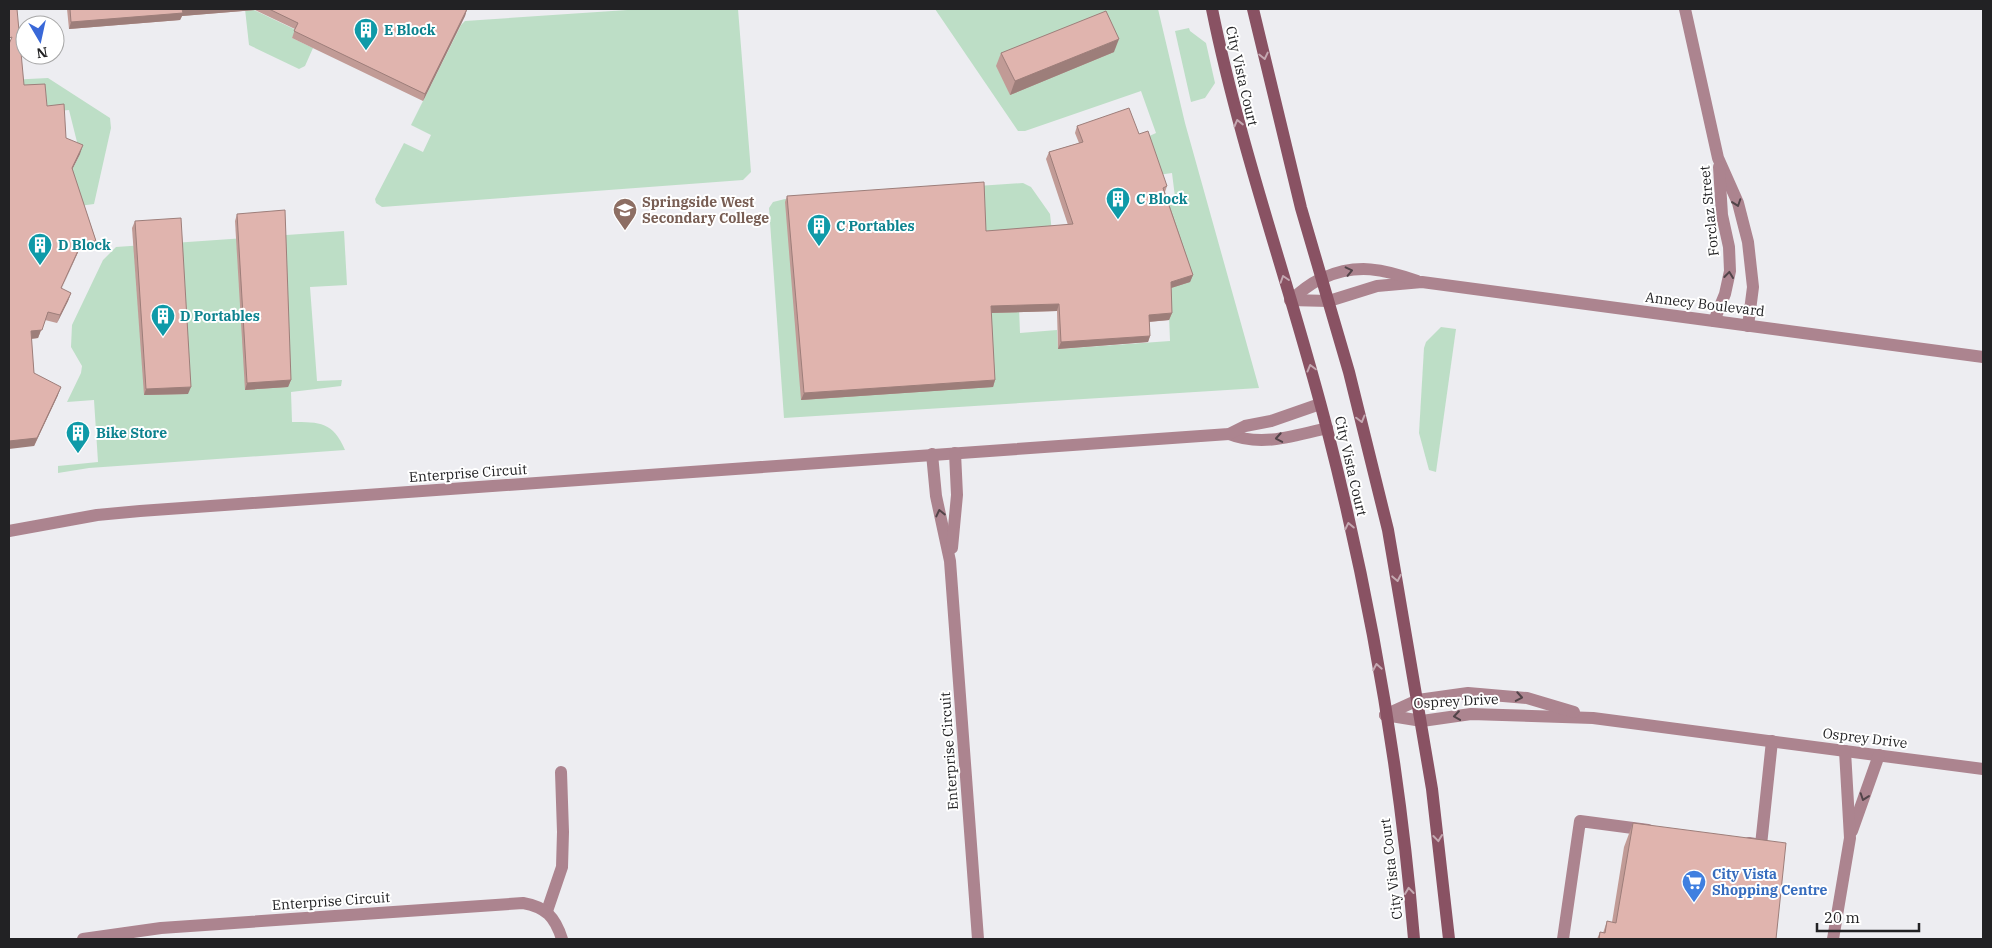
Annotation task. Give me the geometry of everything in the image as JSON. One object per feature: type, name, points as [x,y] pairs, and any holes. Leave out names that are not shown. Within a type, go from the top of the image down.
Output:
[{"type":"street","name":"City Vista Court","points":[[1212,9],[1243,143],[1327,428],[1360,574],[1385,715],[1405,852],[1414,939]]},
{"type":"street","name":"City Vista Court","points":[[1253,9],[1301,208],[1329,301],[1375,472],[1401,601],[1422,721],[1432,789],[1449,939]]},
{"type":"street","name":"Forclaz Street","points":[[1685,9],[1718,157],[1722,215],[1729,247],[1730,270],[1725,294],[1714,321]]},
{"type":"street","name":"Forclaz Street","points":[[1718,157],[1738,203],[1748,242],[1753,287],[1748,326]]},
{"type":"street","name":"Annecy Boulevard","points":[[1290,300],[1322,278],[1355,269],[1386,269],[1422,282],[1983,357]]},
{"type":"street","name":"Annecy Boulevard","points":[[1290,300],[1329,301],[1377,286],[1422,282]]},
{"type":"street","name":"Enterprise Circuit","points":[[9,531],[97,515],[140,511],[1229,434],[1245,426],[1271,421],[1320,404]]},
{"type":"street","name":"Enterprise Circuit","points":[[1229,434],[1246,441],[1276,440],[1327,428]]},
{"type":"street","name":"Enterprise Circuit","points":[[950,561],[957,495],[955,453]]},
{"type":"street","name":"Enterprise Circuit","points":[[932,454],[936,496],[950,561],[978,939]]},
{"type":"street","name":"Osprey Drive","points":[[1385,715],[1418,700],[1468,693],[1526,698],[1593,718]]},
{"type":"street","name":"Osprey Drive","points":[[1385,715],[1422,721],[1471,714],[1593,718],[1983,769]]},
{"type":"street","points":[[1733,841],[1761,845],[1772,741]]},
{"type":"street","points":[[1845,751],[1850,838]]},
{"type":"street","points":[[1833,939],[1850,838],[1879,756]]},
{"type":"street","points":[[561,772],[564,832],[562,867],[547,911],[556,921],[562,939]]},
{"type":"street","points":[[1564,939],[1580,821],[1656,831]]},
{"type":"street","name":"Enterprise Circuit","points":[[83,939],[162,934],[504,903],[523,903],[547,911]]},
{"type":"green space","points":[[245,9],[252,9],[296,30],[292,38],[313,48],[305,66],[299,69],[249,45]]},
{"type":"green space","points":[[642,9],[738,9],[751,172],[743,180],[382,207],[376,203],[375,199],[404,143],[423,152],[431,135],[411,125],[461,25],[465,21]]},
{"type":"green space","points":[[935,9],[1158,9],[1185,123],[1259,388],[784,418],[769,208],[773,202],[785,199],[1023,183],[1031,187],[1050,214],[1052,232],[1019,308],[1020,333],[1057,330],[1058,349],[1170,341],[1168,289],[1190,281],[1164,204],[1176,205],[1172,173],[1158,175],[1145,138],[1156,133],[1141,91],[1025,131],[1018,131]]},
{"type":"green space","points":[[1189,28],[1190,31],[1206,43],[1215,83],[1205,98],[1191,102],[1175,31]]},
{"type":"green space","points":[[48,78],[110,118],[111,128],[94,204],[79,206],[69,176],[80,154],[69,110],[48,112],[45,88],[9,92],[9,80]]},
{"type":"green space","points":[[344,231],[347,285],[310,287],[317,381],[342,380],[341,386],[291,392],[292,422],[318,423],[330,429],[336,434],[345,450],[89,468],[58,473],[58,466],[98,462],[94,400],[67,402],[81,373],[82,366],[71,347],[72,325],[103,260],[116,247]]},
{"type":"green space","points":[[1441,327],[1456,329],[1436,472],[1429,470],[1419,433],[1424,348],[1426,342]]},
{"type":"building","name":"D Block","points":[[9,9],[17,9],[18,15],[15,15],[15,65],[22,65],[24,85],[45,84],[47,106],[64,104],[66,138],[83,145],[72,168],[96,241],[82,242],[61,288],[71,293],[60,315],[48,312],[42,330],[31,331],[34,373],[61,387],[37,438],[9,441],[9,44],[12,37],[9,38]]},
{"type":"building","points":[[70,9],[182,9],[183,13],[71,22]]},
{"type":"building","name":"E Block","points":[[269,9],[467,9],[425,94],[294,31],[298,23]]},
{"type":"building","points":[[1106,11],[1119,39],[1015,81],[1001,53]]},
{"type":"building","points":[[1129,108],[1139,134],[1148,131],[1167,186],[1163,188],[1193,275],[1171,282],[1172,313],[1149,315],[1150,336],[1061,342],[1059,304],[991,306],[995,380],[804,393],[787,196],[984,182],[986,231],[1073,224],[1049,152],[1083,142],[1077,126]]},
{"type":"building","points":[[285,210],[291,380],[247,383],[237,214]]},
{"type":"building","points":[[181,218],[191,387],[146,389],[135,221]]},
{"type":"building","name":"City Vista Shopping Centre","points":[[1633,823],[1786,843],[1776,939],[1599,939],[1600,932],[1605,933],[1607,921],[1616,923]]},
{"type":"place","name":"E Block","points":[[366,51]]},
{"type":"place","name":"C Block","points":[[1118,220]]},
{"type":"place","name":"Springside West Secondary College","points":[[625,231]]},
{"type":"place","name":"C Portables","points":[[819,247]]},
{"type":"place","name":"D Block","points":[[40,266]]},
{"type":"place","name":"D Portables","points":[[163,337]]},
{"type":"place","name":"Bike Store","points":[[78,454]]},
{"type":"place","name":"City Vista Shopping Centre","points":[[1694,903]]}]
